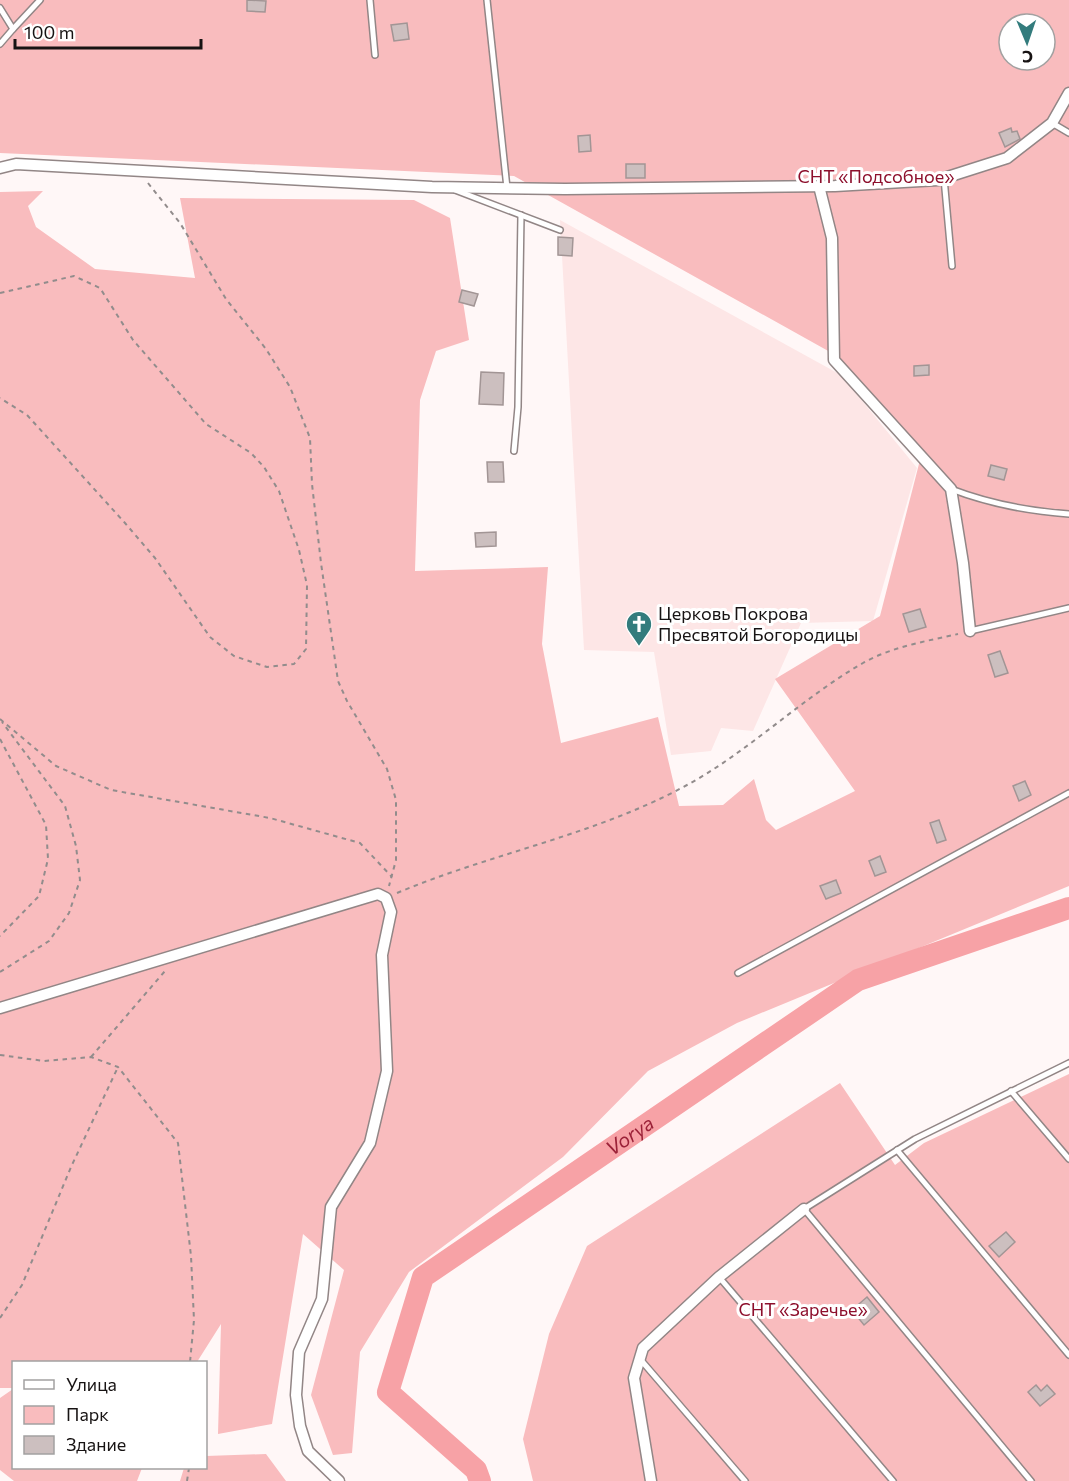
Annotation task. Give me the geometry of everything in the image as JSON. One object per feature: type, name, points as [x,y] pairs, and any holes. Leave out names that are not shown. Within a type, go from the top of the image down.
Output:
[{"type":"street","points":[[0,168],[16,164],[448,187],[507,188],[819,186],[944,178],[1007,158],[1052,123],[1069,93]]},
{"type":"street","points":[[819,186],[832,238],[834,360],[951,489],[970,631]]},
{"type":"street","points":[[0,1008],[335,906],[378,894],[386,898],[391,912],[382,955],[387,1071],[370,1143],[331,1207],[322,1299],[299,1352],[296,1395],[300,1426],[308,1451],[339,1481]]},
{"type":"street","points":[[651,1481],[634,1378],[643,1348],[719,1277],[804,1209]]},
{"type":"lane","points":[[0,44],[40,0]]},
{"type":"lane","points":[[370,0],[375,56]]},
{"type":"lane","points":[[487,0],[507,188]]},
{"type":"lane","points":[[0,8],[13,29]]},
{"type":"lane","points":[[1052,123],[1069,133]]},
{"type":"lane","points":[[944,178],[952,266]]},
{"type":"lane","points":[[448,187],[560,230]]},
{"type":"lane","points":[[514,451],[518,407],[521,215]]},
{"type":"lane","points":[[951,489],[983,501],[1032,511],[1069,514]]},
{"type":"lane","points":[[970,631],[1069,608]]},
{"type":"lane","points":[[738,974],[1069,793]]},
{"type":"lane","points":[[1031,1481],[804,1209],[897,1150],[1069,1063]]},
{"type":"lane","points":[[1011,1091],[1069,1160]]},
{"type":"lane","points":[[897,1150],[1069,1354]]},
{"type":"lane","points":[[719,1277],[893,1481]]},
{"type":"lane","points":[[640,1359],[744,1481]]},
{"type":"path","points":[[136,170],[180,223],[226,299],[266,349],[290,387],[310,438],[312,484],[321,563],[338,681],[347,701],[387,769],[396,800],[396,860],[386,898]]},
{"type":"path","points":[[0,293],[74,276],[100,288],[133,340],[206,423],[251,453],[264,467],[279,490],[299,550],[307,585],[306,650],[294,664],[267,667],[234,656],[210,637],[155,558],[125,523],[27,415],[0,398]]},
{"type":"path","points":[[386,898],[439,875],[596,827],[688,785],[864,662],[914,643],[970,631]]},
{"type":"path","points":[[0,720],[56,766],[111,790],[270,818],[360,843],[392,877]]},
{"type":"path","points":[[0,720],[65,806],[76,846],[80,880],[69,913],[49,941],[0,972]]},
{"type":"path","points":[[0,739],[46,825],[48,859],[39,896],[0,936]]},
{"type":"path","points":[[91,1057],[166,969]]},
{"type":"path","points":[[0,1055],[44,1061],[91,1057],[118,1067],[178,1143],[191,1256],[194,1320],[190,1361]]},
{"type":"path","points":[[0,1317],[22,1285],[71,1167],[118,1067]]},
{"type":"shaded area","points":[[560,220],[841,375],[917,468],[873,621],[801,623],[753,731],[721,728],[711,751],[671,755],[654,652],[584,650]]},
{"type":"green space","name":"СНТ «Подсобное»","points":[[0,0],[1069,0],[1069,886],[737,1023],[648,1071],[563,1157],[409,1272],[360,1352],[352,1453],[333,1455],[311,1395],[344,1270],[303,1234],[272,1424],[218,1434],[221,1324],[198,1361],[12,1361],[12,1388],[0,1388],[0,192],[43,191],[28,206],[36,227],[95,269],[195,278],[180,198],[414,200],[450,218],[469,340],[436,351],[420,400],[415,571],[548,567],[542,644],[561,743],[658,717],[679,806],[723,805],[754,779],[766,820],[776,830],[855,791],[775,679],[880,616],[920,460],[839,357],[514,176],[0,153]]},
{"type":"green space","name":"СНТ «Заречье»","points":[[1069,1074],[1069,1481],[533,1481],[523,1439],[549,1334],[587,1246],[840,1083],[895,1165],[924,1143]]},
{"type":"green space","points":[[12,1390],[12,1469],[142,1469],[137,1481],[14,1481],[0,1470],[0,1398]]},
{"type":"green space","points":[[266,1454],[286,1481],[180,1481],[184,1469],[207,1469],[207,1456]]},
{"type":"building","points":[[247,0],[266,1],[265,12],[247,11]]},
{"type":"building","points":[[407,23],[409,39],[394,41],[391,25]]},
{"type":"building","points":[[1011,128],[1012,132],[1017,131],[1020,139],[1005,147],[999,133]]},
{"type":"building","points":[[590,135],[591,151],[579,152],[578,136]]},
{"type":"building","points":[[626,164],[645,164],[645,178],[626,178]]},
{"type":"building","points":[[558,237],[573,238],[572,256],[558,255]]},
{"type":"building","points":[[462,290],[478,294],[474,306],[459,302]]},
{"type":"building","points":[[929,365],[929,375],[914,376],[914,366]]},
{"type":"building","points":[[481,372],[504,373],[503,405],[479,404]]},
{"type":"building","points":[[487,462],[503,462],[504,482],[488,482]]},
{"type":"building","points":[[991,465],[1007,469],[1004,480],[988,476]]},
{"type":"building","points":[[496,532],[496,546],[476,547],[475,533]]},
{"type":"building","points":[[920,609],[926,627],[909,632],[903,614]]},
{"type":"building","points":[[1000,651],[1008,673],[995,677],[988,655]]},
{"type":"building","points":[[1025,781],[1031,795],[1019,801],[1013,786]]},
{"type":"building","points":[[939,820],[946,840],[937,843],[930,823]]},
{"type":"building","points":[[880,856],[886,872],[875,876],[869,861]]},
{"type":"building","points":[[836,880],[841,893],[826,899],[820,886]]},
{"type":"building","points":[[1006,1232],[1015,1242],[999,1257],[989,1246]]},
{"type":"building","points":[[867,1297],[879,1312],[864,1325],[852,1310]]},
{"type":"building","points":[[1036,1385],[1041,1391],[1047,1385],[1055,1394],[1040,1406],[1028,1392]]},
{"type":"waterway","name":"Vorya","points":[[480,1481],[476,1470],[388,1392],[423,1277],[858,980],[1069,908]]},
{"type":"place","name":"Церковь Покрова Пресвятой Богородицы","points":[[639,647]]}]
